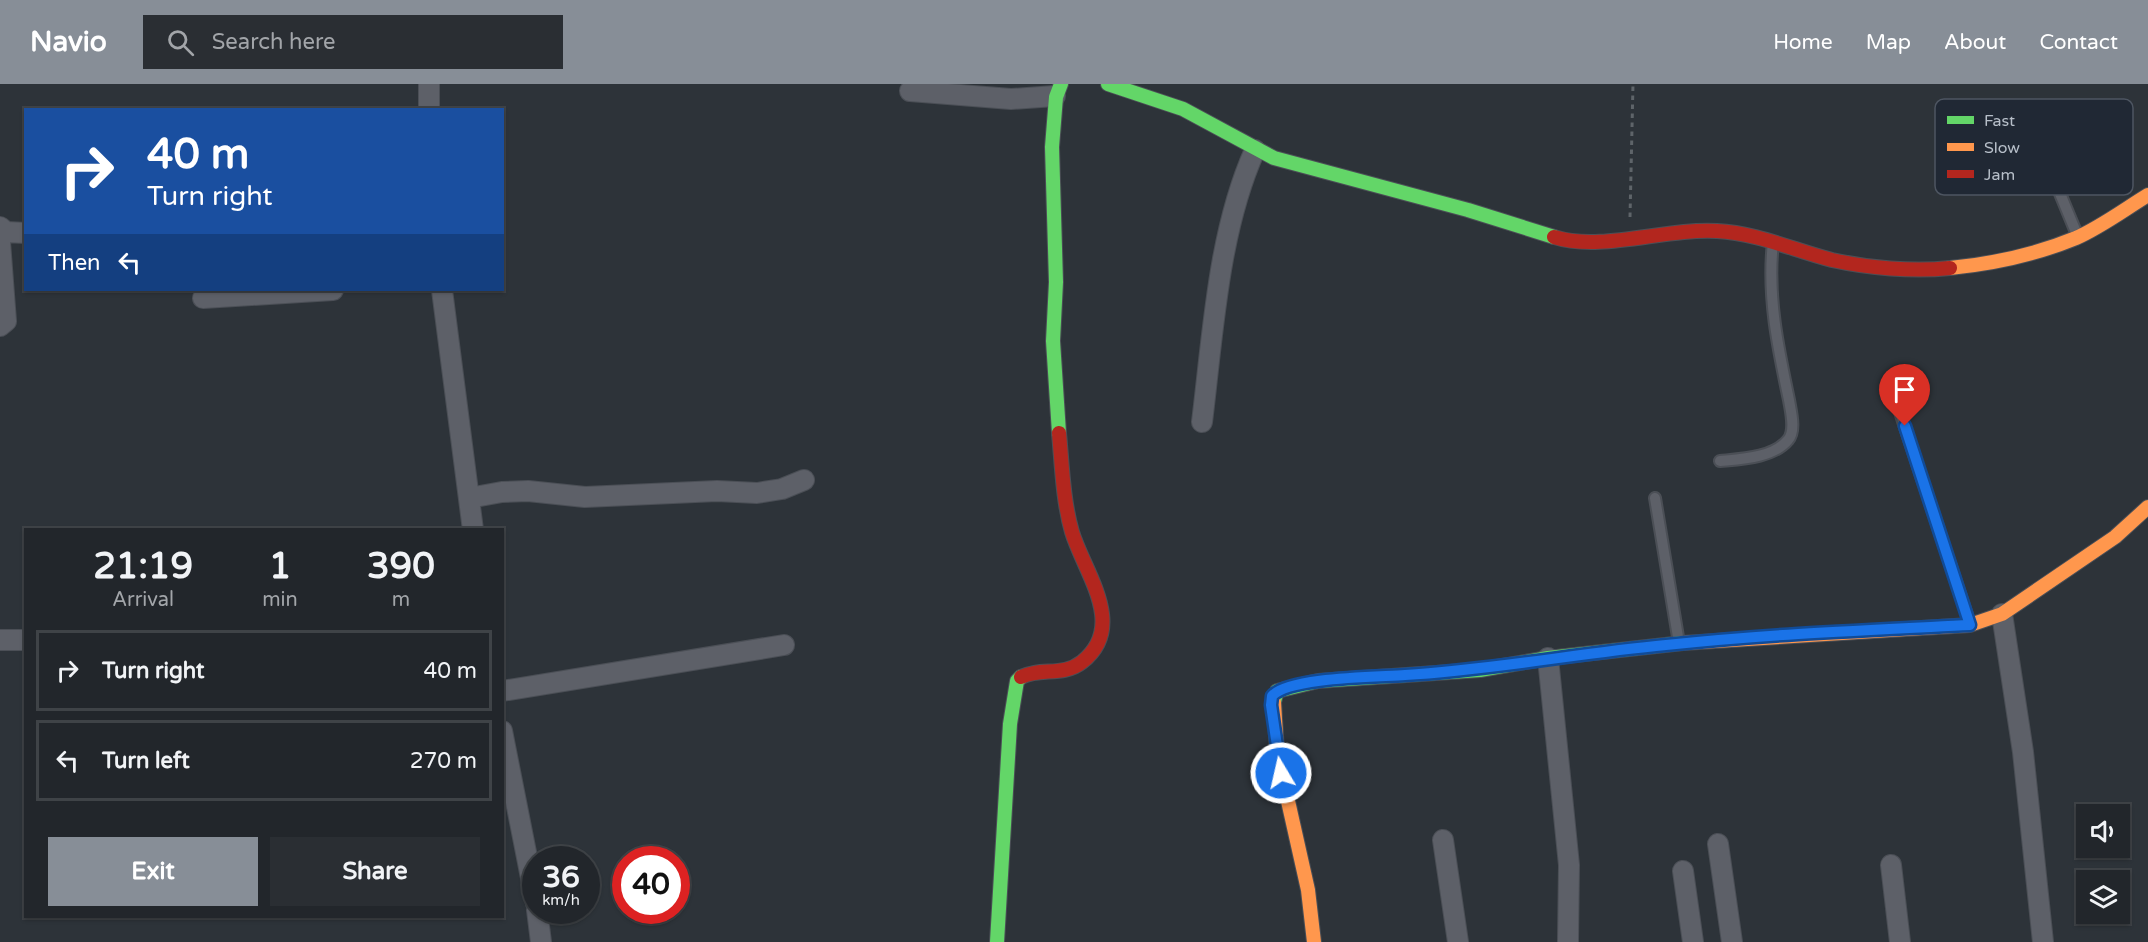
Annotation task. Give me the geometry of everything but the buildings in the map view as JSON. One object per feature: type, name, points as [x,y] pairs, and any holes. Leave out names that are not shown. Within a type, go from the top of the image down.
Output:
[{"type":"street","points":[[429,84],[429,108]]},
{"type":"street","points":[[1108,84],[1183,108],[1256,150],[1291,163],[1468,210],[1563,240],[1587,243],[1683,230],[1707,231],[1746,234],[1854,264],[1940,268],[1978,265],[2018,256],[2078,237],[2148,195]]},
{"type":"street","points":[[910,91],[1011,99],[1058,90],[1056,285],[1053,343],[1060,442],[1072,531],[1076,545],[1096,582],[1102,600],[1104,622],[1100,638],[1092,653],[1080,664],[1064,672],[1025,674],[1017,681],[1010,724],[997,942]]},
{"type":"street","points":[[1202,422],[1231,220],[1245,173],[1256,150]]},
{"type":"street","points":[[0,227],[6,232],[24,233]]},
{"type":"street","points":[[0,242],[6,317],[6,321],[0,326]]},
{"type":"street","points":[[203,297],[314,291]]},
{"type":"street","points":[[442,291],[473,528]]},
{"type":"street","points":[[469,498],[502,492],[528,491],[585,497],[717,491],[757,493],[774,492],[804,480]]},
{"type":"street","points":[[1314,942],[1306,884],[1278,756],[1271,705],[1272,696],[1276,691],[1317,681],[1480,670],[1548,658],[1679,644],[1970,625],[2002,614],[2115,537],[2148,507]]},
{"type":"street","points":[[2002,614],[2023,752],[2043,942]]},
{"type":"street","points":[[0,640],[24,640]]},
{"type":"street","points":[[504,691],[784,645]]},
{"type":"street","points":[[1548,658],[1569,865],[1568,942]]},
{"type":"street","points":[[504,741],[525,846]]},
{"type":"street","points":[[1443,840],[1458,942]]},
{"type":"street","points":[[1718,844],[1732,942]]},
{"type":"street","points":[[1891,865],[1900,942]]},
{"type":"street","points":[[1683,871],[1693,942]]},
{"type":"street","points":[[539,924],[542,942]]},
{"type":"lane","points":[[2061,195],[2078,237]]},
{"type":"lane","points":[[1720,461],[1744,459],[1766,453],[1790,438],[1791,416],[1771,296],[1770,271],[1773,242]]},
{"type":"lane","points":[[1898,406],[1970,625]]},
{"type":"lane","points":[[1655,498],[1679,644]]},
{"type":"path","points":[[1629,238],[1633,84]]},
{"type":"traffic: fast","points":[[1059,433],[1053,341],[1056,282],[1052,147],[1056,97],[1061,84]]},
{"type":"traffic: fast","points":[[1108,84],[1183,109],[1274,158],[1468,210],[1554,237]]},
{"type":"traffic: fast","points":[[1274,702],[1277,691],[1318,681],[1480,670],[1548,658],[1683,643]]},
{"type":"traffic: fast","points":[[997,942],[1010,724],[1017,681],[1021,677]]},
{"type":"traffic: slow","points":[[1950,268],[2014,258],[2061,244],[2095,229],[2148,195]]},
{"type":"traffic: slow","points":[[1683,643],[1970,625],[2002,614],[2115,537],[2148,507]]},
{"type":"traffic: slow","points":[[1274,702],[1277,752],[1308,890],[1314,942]]},
{"type":"traffic: jam","points":[[1554,237],[1592,242],[1697,231],[1732,232],[1775,242],[1832,260],[1860,265],[1906,269],[1950,268]]},
{"type":"traffic: jam","points":[[1021,677],[1075,667],[1095,648],[1102,632],[1099,598],[1069,520],[1059,433]]},
{"type":"route","points":[[1281,773],[1271,705],[1272,696],[1284,687],[1317,681],[1480,670],[1548,658],[1669,644],[1970,625],[1905,426]]}]
